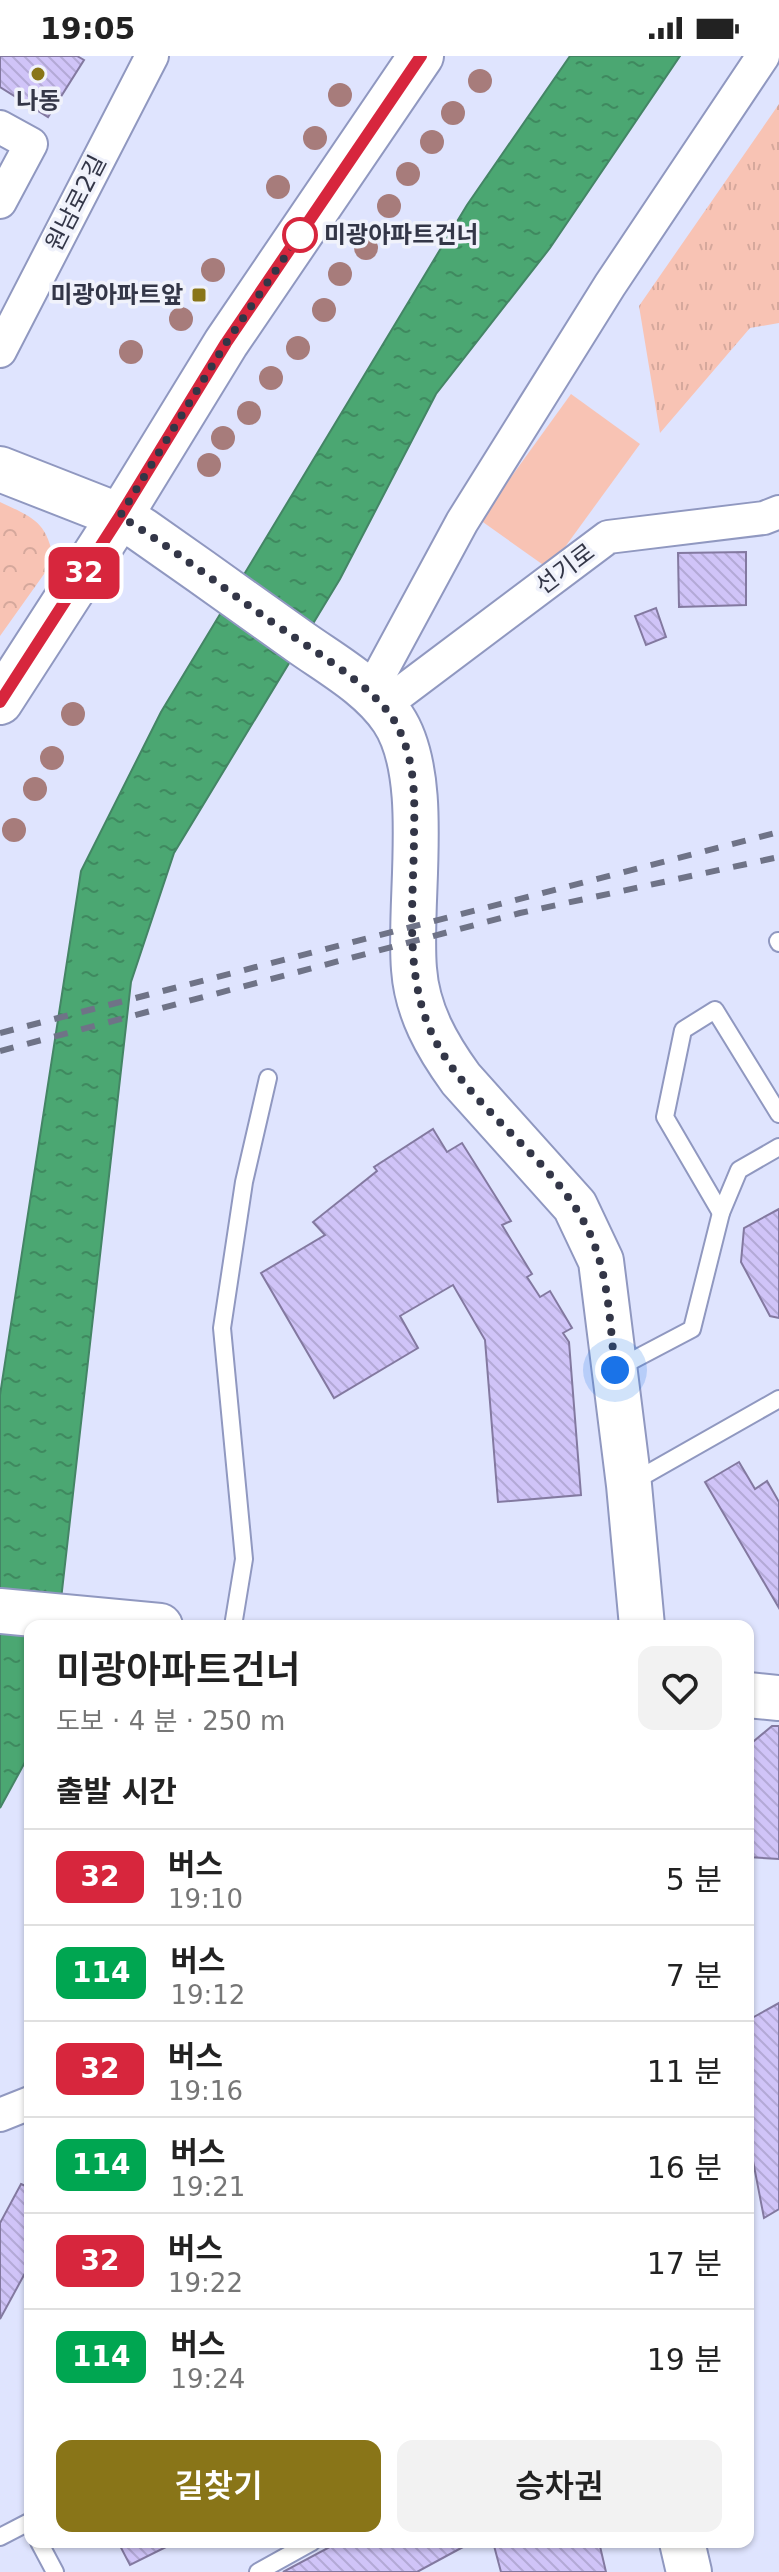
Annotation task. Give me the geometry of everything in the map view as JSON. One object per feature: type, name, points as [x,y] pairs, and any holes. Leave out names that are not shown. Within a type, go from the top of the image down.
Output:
[{"type":"street","name":"원남로2길","points":[[3,336],[152,56]]},
{"type":"street","points":[[0,702],[131,523],[226,343],[421,56]]},
{"type":"street","points":[[376,700],[462,522],[610,285],[763,56]]},
{"type":"street","points":[[0,127],[31,144],[0,202]]},
{"type":"street","points":[[0,469],[131,523],[346,675],[376,700],[394,721],[407,750],[414,787],[414,970],[425,1018],[444,1056],[461,1079],[575,1206],[601,1261],[629,1485],[641,1620]]},
{"type":"street","name":"선기로","points":[[376,700],[608,537],[764,518],[779,512]]},
{"type":"street","points":[[0,1611],[96,1620]]},
{"type":"street","points":[[754,1696],[779,1698]]},
{"type":"street","points":[[0,2115],[24,2105]]},
{"type":"street","points":[[683,2548],[689,2572]]},
{"type":"lane","points":[[721,1213],[665,1117],[683,1030],[715,1010],[779,1114]]},
{"type":"lane","points":[[234,1620],[244,1559],[222,1328],[244,1182],[268,1078]]},
{"type":"lane","points":[[615,1370],[692,1329],[721,1213],[739,1170],[779,1147]]},
{"type":"lane","points":[[629,1485],[779,1399]]},
{"type":"lane","points":[[0,2537],[24,2525]]},
{"type":"lane","points":[[42,2548],[55,2572]]},
{"type":"lane","points":[[258,2572],[301,2548]]},
{"type":"green space","points":[[779,104],[779,323],[750,328],[660,433],[639,306]]},
{"type":"green space","points":[[571,394],[640,444],[549,569],[480,520]]},
{"type":"green space","points":[[0,502],[37,522],[47,537],[54,560],[0,636]]},
{"type":"water","points":[[570,56],[680,56],[550,248],[436,394],[340,579],[174,853],[131,982],[59,1620],[24,1620],[24,1764],[0,1808],[0,1395],[81,871],[161,712],[467,205]]},
{"type":"building","name":"나동","points":[[0,56],[77,56],[84,60],[48,117],[0,87]]},
{"type":"building","points":[[746,552],[746,605],[679,607],[678,553]]},
{"type":"building","points":[[656,608],[666,637],[646,645],[635,616]]},
{"type":"building","points":[[433,1129],[447,1152],[462,1143],[511,1221],[502,1225],[532,1274],[527,1277],[540,1297],[550,1291],[572,1328],[563,1333],[569,1342],[581,1495],[498,1502],[485,1340],[453,1285],[400,1316],[418,1348],[334,1398],[261,1273],[325,1235],[313,1222],[377,1171],[374,1167]]},
{"type":"building","points":[[779,1209],[779,1318],[770,1316],[741,1262],[744,1228]]},
{"type":"building","points":[[739,1462],[755,1489],[767,1481],[779,1502],[779,1608],[705,1482]]},
{"type":"building","points":[[772,1726],[779,1726],[779,1859],[754,1857],[754,1741]]},
{"type":"building","points":[[779,2003],[779,2209],[764,2218],[754,2166],[754,2017]]},
{"type":"building","points":[[21,2184],[24,2185],[24,2275],[0,2319],[0,2223]]},
{"type":"building","points":[[121,2548],[164,2548],[130,2565]]},
{"type":"building","points":[[328,2548],[461,2548],[417,2572],[283,2572]]},
{"type":"building","points":[[495,2548],[600,2548],[606,2572],[501,2572]]},
{"type":"railway","points":[[0,1033],[779,832]]},
{"type":"railway","points":[[0,1051],[520,913],[779,857]]},
{"type":"bus line","name":"32","points":[[0,702],[120,516],[226,343],[421,56]]},
{"type":"place","name":"나동","points":[[38,74]]},
{"type":"place","name":"미광아파트건너","points":[[300,235]]},
{"type":"place","name":"미광아파트앞","points":[[199,295]]},
{"type":"route","points":[[300,235],[226,343],[120,516],[346,675],[383,706],[394,721],[407,750],[414,787],[414,970],[425,1018],[444,1056],[461,1079],[575,1206],[590,1233],[601,1261],[615,1370]]}]
